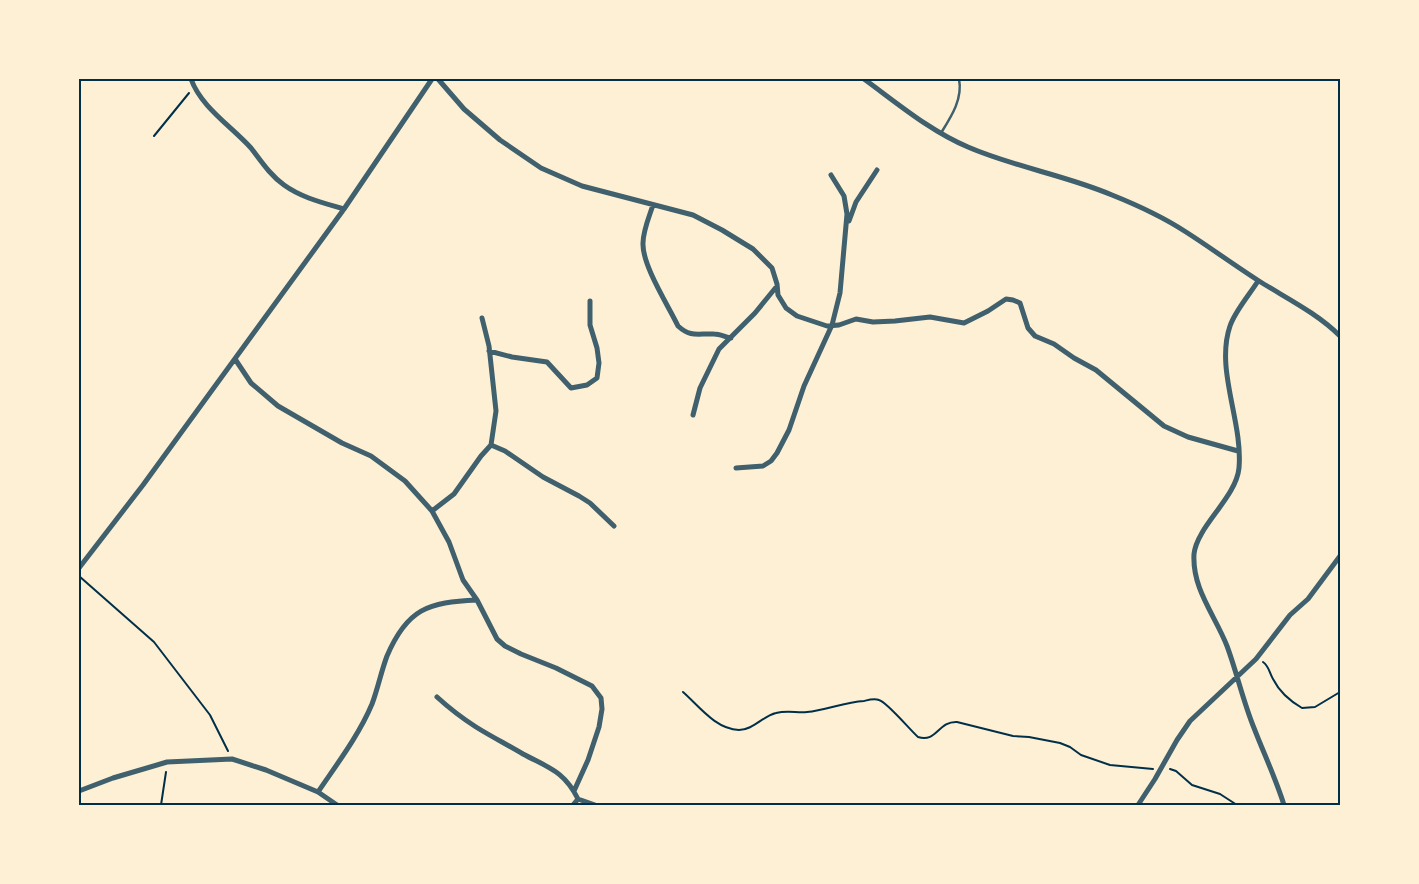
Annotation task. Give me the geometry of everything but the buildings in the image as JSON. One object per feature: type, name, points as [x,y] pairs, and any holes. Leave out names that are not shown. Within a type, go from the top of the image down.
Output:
[{"type":"street","points":[[191,79],[194,87],[211,109],[284,185],[304,196],[344,209]]},
{"type":"street","points":[[79,568],[144,485],[344,209],[432,79]]},
{"type":"street","points":[[438,79],[464,109],[500,140],[541,168],[582,186],[693,215],[752,249],[772,268],[778,295],[786,308],[804,318],[819,324],[832,325],[856,319],[873,322],[930,317],[964,322],[988,312],[1006,299],[1013,300],[1020,303],[1028,328],[1036,336],[1054,344],[1096,370],[1164,426],[1188,437],[1238,450]]},
{"type":"street","points":[[864,79],[941,133],[968,147],[1044,173],[1081,183],[1112,195],[1185,231],[1258,281],[1329,324],[1340,336]]},
{"type":"street","points":[[846,226],[856,202],[877,170]]},
{"type":"street","points":[[736,468],[763,466],[771,461],[777,453],[789,430],[804,386],[832,325],[840,292],[846,226],[846,203],[832,175]]},
{"type":"street","points":[[653,205],[642,242],[643,253],[678,326],[684,332],[692,334],[715,334],[731,338]]},
{"type":"street","points":[[1258,281],[1231,323],[1226,346],[1228,381],[1237,429],[1238,468],[1234,484],[1199,540],[1194,553],[1195,570],[1201,596],[1226,644],[1254,728],[1278,783],[1284,805]]},
{"type":"street","points":[[693,415],[700,388],[719,349],[756,313],[777,285]]},
{"type":"street","points":[[489,351],[512,357],[547,362],[571,388],[588,385],[597,378],[599,363],[597,348],[590,325],[590,301]]},
{"type":"street","points":[[432,511],[454,494],[491,445],[496,411],[489,351],[482,318]]},
{"type":"street","points":[[235,359],[251,384],[278,406],[335,439],[371,456],[405,481],[432,511],[449,542],[464,580],[477,600],[497,639],[505,646],[577,677],[592,686],[601,698],[602,709],[599,727],[588,760],[574,791]]},
{"type":"street","points":[[491,445],[505,451],[542,477],[590,503],[614,526]]},
{"type":"street","points":[[1138,805],[1176,740],[1190,721],[1256,659],[1290,615],[1308,599],[1340,556]]},
{"type":"street","points":[[318,792],[341,758],[372,704],[388,656],[404,625],[430,606],[448,602],[477,600]]},
{"type":"street","points":[[436,697],[477,727],[526,755],[546,764],[562,776],[578,799]]},
{"type":"street","points":[[79,791],[113,778],[167,762],[232,759],[266,770],[318,792],[337,805]]},
{"type":"street","points":[[573,805],[578,799]]},
{"type":"street","points":[[578,799],[595,805]]},
{"type":"lane","points":[[941,133],[952,115],[958,98],[960,79]]},
{"type":"path","points":[[154,136],[194,87]]},
{"type":"path","points":[[79,576],[159,649],[210,715],[232,759]]},
{"type":"path","points":[[1256,659],[1267,664],[1278,687],[1288,699],[1302,708],[1315,707],[1340,692]]},
{"type":"path","points":[[683,692],[711,718],[727,727],[738,730],[746,729],[766,716],[777,712],[806,712],[877,699],[886,704],[918,737],[924,739],[934,735],[944,725],[950,722],[957,722],[1013,736],[1060,743],[1081,755],[1110,765],[1176,771],[1192,785],[1220,794],[1237,805]]},
{"type":"path","points":[[162,805],[167,762]]}]
